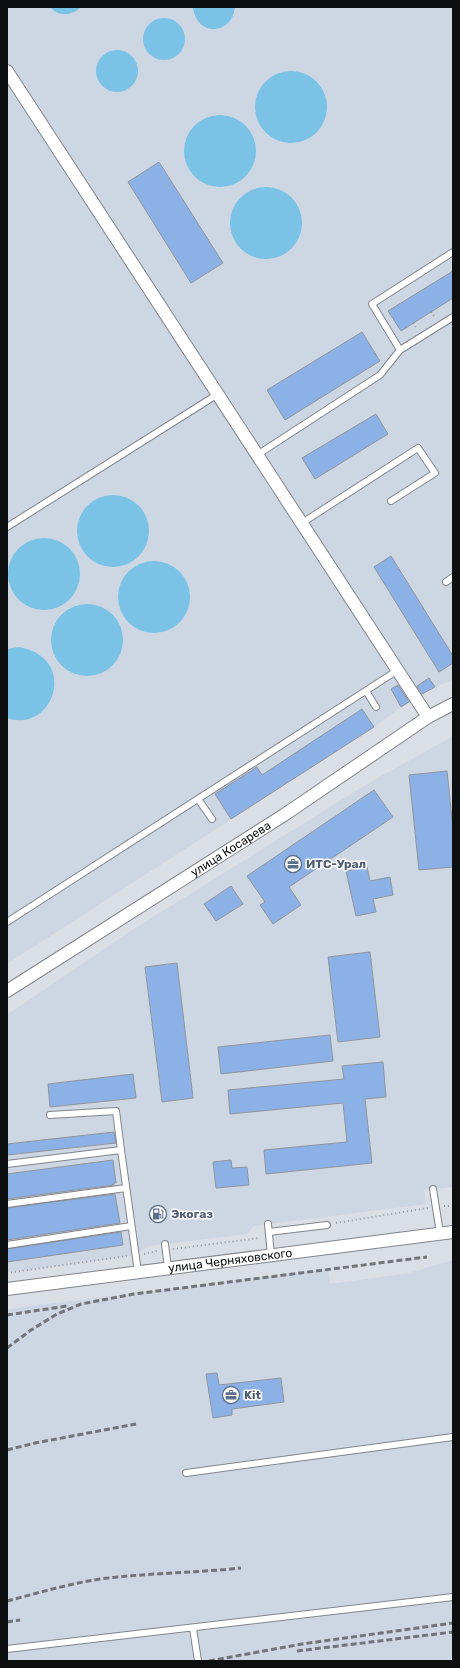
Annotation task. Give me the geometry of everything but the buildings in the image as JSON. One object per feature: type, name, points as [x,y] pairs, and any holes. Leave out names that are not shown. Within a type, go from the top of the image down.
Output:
[{"type":"street","points":[[7,71],[428,717]]},
{"type":"street","name":"улица Косарева","points":[[7,991],[284,815],[428,717],[453,704]]},
{"type":"street","name":"улица Черняховского","points":[[7,1289],[453,1232]]},
{"type":"lane","points":[[400,350],[372,304],[453,252]]},
{"type":"lane","points":[[257,455],[380,375],[400,350],[453,318]]},
{"type":"lane","points":[[7,527],[218,394]]},
{"type":"lane","points":[[302,523],[418,448],[435,473],[391,501]]},
{"type":"lane","points":[[446,582],[453,577]]},
{"type":"lane","points":[[7,922],[398,670]]},
{"type":"lane","points":[[366,691],[376,707]]},
{"type":"lane","points":[[198,799],[212,819]]},
{"type":"lane","points":[[50,1115],[116,1111],[138,1272]]},
{"type":"lane","points":[[7,1164],[121,1150]]},
{"type":"lane","points":[[7,1204],[126,1188]]},
{"type":"lane","points":[[433,1189],[440,1234]]},
{"type":"lane","points":[[268,1224],[271,1255]]},
{"type":"lane","points":[[269,1234],[326,1225]]},
{"type":"lane","points":[[7,1245],[131,1226]]},
{"type":"lane","points":[[165,1247],[168,1268]]},
{"type":"lane","points":[[186,1473],[453,1437]]},
{"type":"lane","points":[[7,1649],[453,1598]]},
{"type":"lane","points":[[193,1628],[198,1661]]},
{"type":"path","points":[[326,1225],[436,1207],[453,1206]]},
{"type":"path","points":[[7,1273],[135,1255],[165,1247],[269,1234]]},
{"type":"shaded area","points":[[7,7],[453,7],[453,680],[435,687],[401,707],[374,727],[7,964]]},
{"type":"shaded area","points":[[453,736],[453,1187],[424,1190],[426,1204],[254,1226],[247,1234],[149,1246],[135,1255],[7,1273],[7,1015],[132,930],[367,784]]},
{"type":"shaded area","points":[[453,1260],[453,1661],[7,1661],[7,1309],[328,1269],[330,1284],[409,1273]]},
{"type":"water","points":[[50,7],[81,7],[70,14],[61,14]]},
{"type":"water","points":[[193,7],[235,7],[232,17],[228,23],[221,28],[214,29],[207,28],[200,24]]},
{"type":"water","points":[[164,18],[179,24],[185,39],[179,54],[164,60],[149,54],[143,39],[149,24]]},
{"type":"water","points":[[117,50],[132,56],[138,71],[132,86],[117,92],[102,86],[96,71],[102,56]]},
{"type":"water","points":[[291,71],[305,74],[317,81],[324,93],[327,107],[324,121],[317,133],[305,140],[291,143],[277,140],[265,133],[258,121],[255,107],[258,93],[265,81],[277,74]]},
{"type":"water","points":[[220,115],[234,118],[246,125],[253,137],[256,151],[253,165],[246,177],[234,184],[220,187],[206,184],[194,177],[187,165],[184,151],[187,137],[194,125],[206,118]]},
{"type":"water","points":[[266,187],[280,190],[292,197],[299,209],[302,223],[299,237],[292,249],[280,256],[266,259],[252,256],[240,249],[233,237],[230,223],[233,209],[240,197],[252,190]]},
{"type":"water","points":[[113,495],[127,498],[139,505],[146,517],[149,531],[146,545],[139,557],[127,564],[113,567],[99,564],[87,557],[80,545],[77,531],[80,517],[87,505],[99,498]]},
{"type":"water","points":[[44,538],[58,541],[70,548],[77,560],[80,574],[77,588],[70,600],[58,607],[44,610],[30,607],[18,600],[11,588],[8,574],[11,560],[18,548],[30,541]]},
{"type":"water","points":[[154,561],[168,564],[180,571],[187,583],[190,597],[187,611],[180,623],[168,630],[154,633],[140,630],[128,623],[121,611],[118,597],[121,583],[128,571],[140,564]]},
{"type":"water","points":[[87,604],[101,607],[113,614],[120,626],[123,640],[120,654],[113,666],[101,673],[87,676],[73,673],[61,666],[54,654],[51,640],[54,626],[61,614],[73,607]]},
{"type":"water","points":[[19,647],[38,654],[49,665],[54,679],[53,693],[47,705],[37,715],[23,720],[7,718],[7,649]]},
{"type":"railway","points":[[7,1348],[31,1330],[57,1314],[81,1304],[134,1294],[427,1257]]},
{"type":"railway","points":[[7,1315],[67,1306]]},
{"type":"railway","points":[[7,1450],[35,1443],[136,1424]]},
{"type":"railway","points":[[7,1601],[65,1586],[100,1579],[135,1575],[241,1568]]},
{"type":"railway","points":[[7,1622],[20,1620]]},
{"type":"railway","points":[[209,1661],[302,1644],[453,1623]]},
{"type":"railway","points":[[297,1651],[453,1632]]},
{"type":"place","name":"ИТС-Урал","points":[[293,864]]},
{"type":"place","name":"Экогаз","points":[[158,1214]]},
{"type":"place","name":"Kit","points":[[231,1395]]}]
